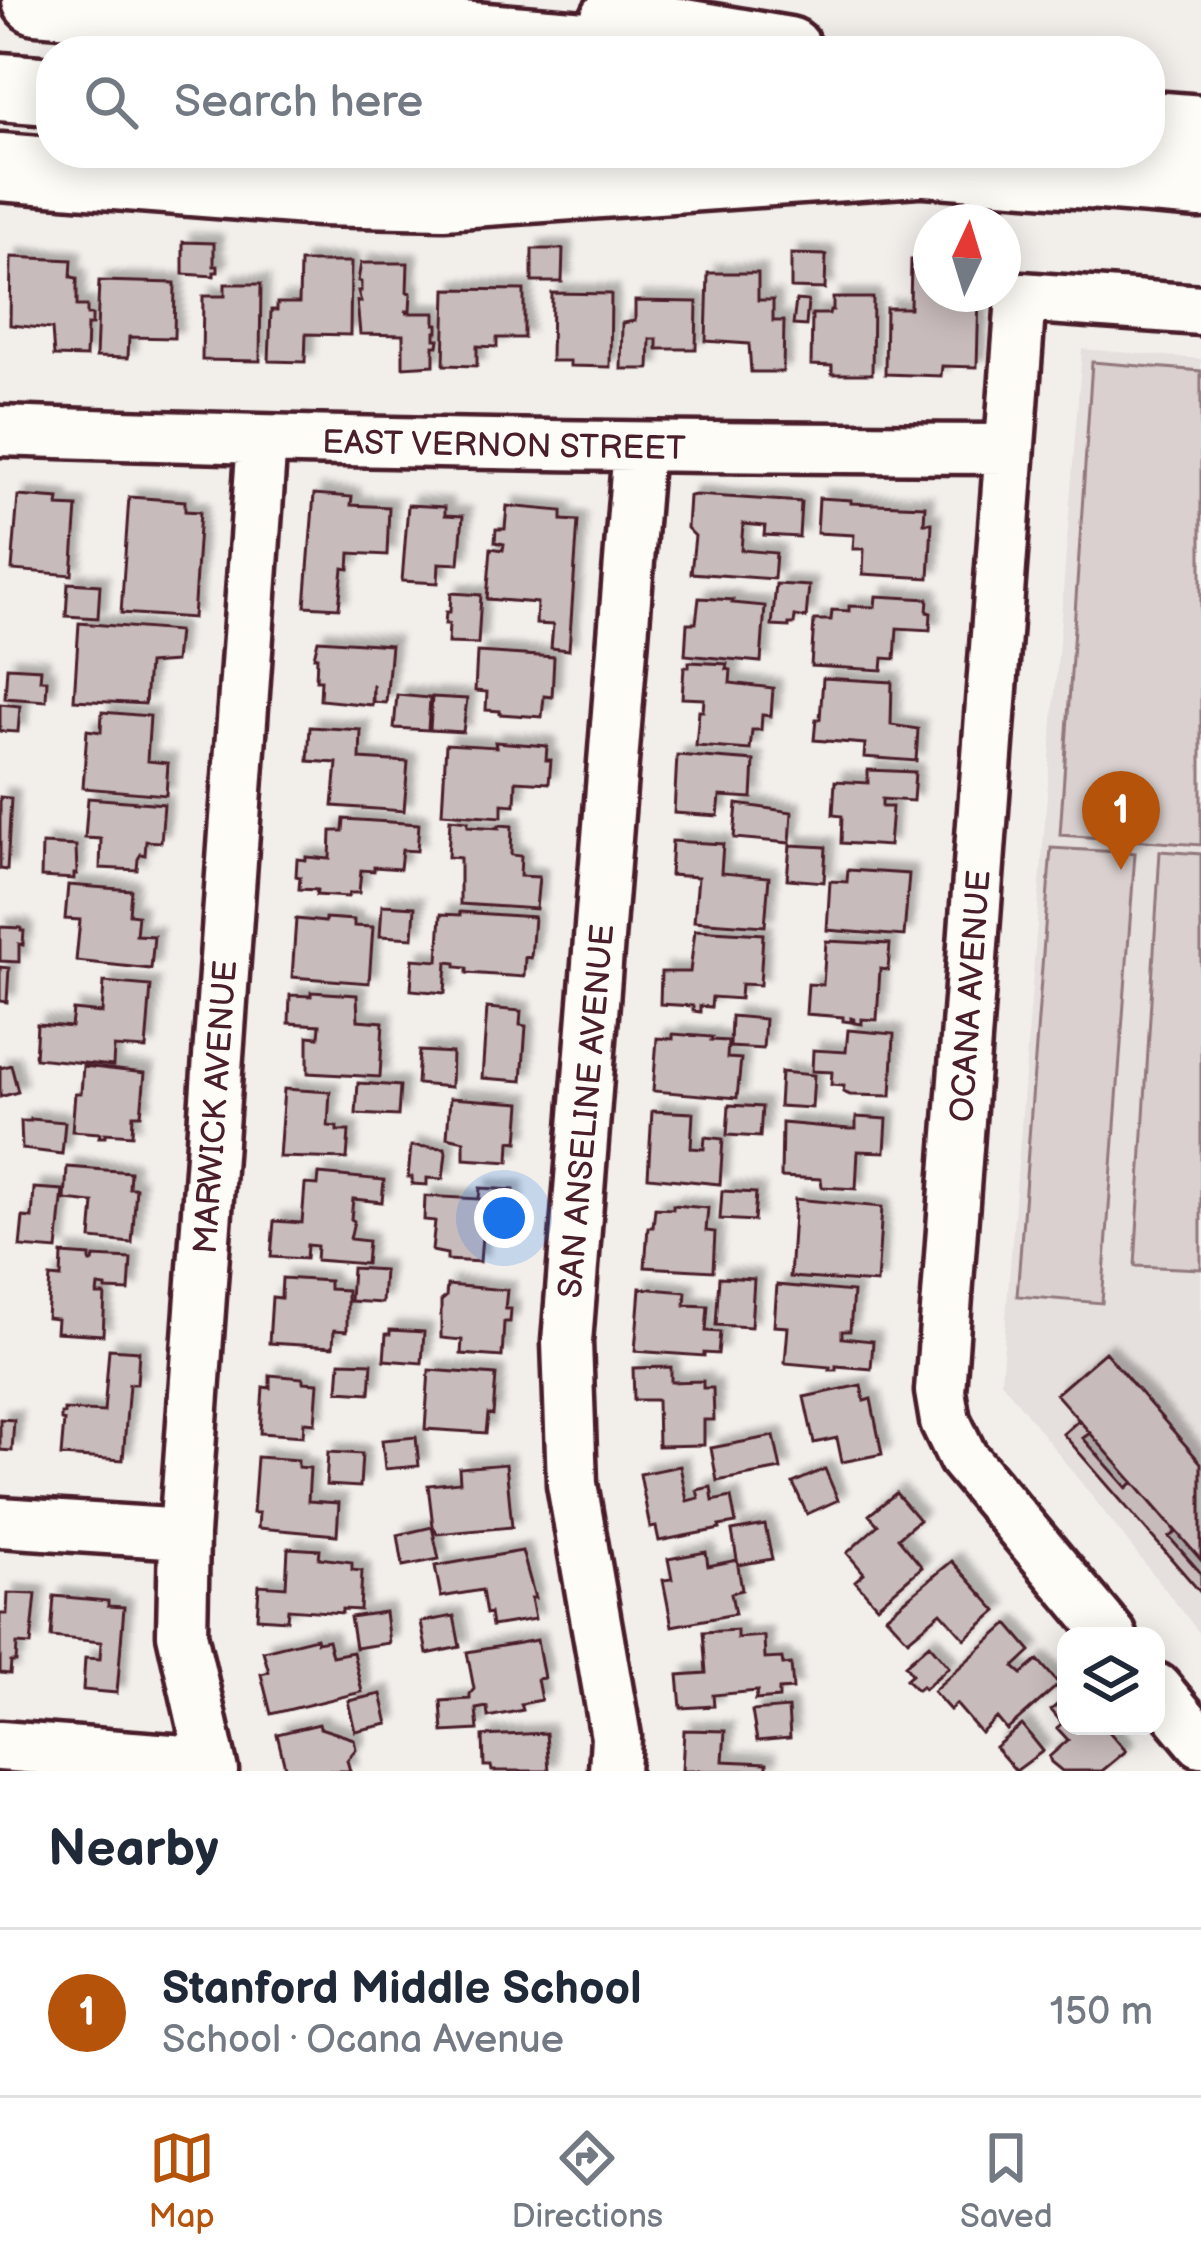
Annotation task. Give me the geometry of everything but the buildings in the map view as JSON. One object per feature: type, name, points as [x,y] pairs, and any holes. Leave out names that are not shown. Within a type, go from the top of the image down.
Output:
[{"type":"highway","points":[[36,0],[474,36]]},
{"type":"highway","points":[[497,0],[702,36]]},
{"type":"highway","points":[[0,30],[71,36]]},
{"type":"highway","points":[[0,53],[36,56]]},
{"type":"highway","points":[[0,86],[36,90]]},
{"type":"highway","points":[[1165,92],[1201,95]]},
{"type":"highway","points":[[1165,125],[1201,129]]},
{"type":"highway","points":[[1165,147],[1201,150]]},
{"type":"highway","points":[[0,167],[319,192],[442,195],[831,168]]},
{"type":"highway","points":[[994,168],[1201,184]]},
{"type":"highway","points":[[0,210],[173,215],[319,192]]},
{"type":"street","name":"OCANA AVENUE","points":[[1104,1627],[963,1458],[945,1421],[940,1391],[1008,448],[1021,297],[1201,310]]},
{"type":"street","name":"EAST VERNON STREET","points":[[0,431],[638,448],[1008,448]]},
{"type":"street","name":"MARWICK AVENUE","points":[[212,1767],[182,1634],[184,1534],[262,440]]},
{"type":"street","name":"SAN ANSELINE AVENUE","points":[[614,1771],[616,1737],[572,1484],[567,1342],[638,448]]},
{"type":"street","points":[[0,1522],[184,1534]]},
{"type":"street","points":[[1165,1699],[1201,1742]]},
{"type":"street","points":[[0,1746],[212,1767]]},
{"type":"street","points":[[1194,1771],[1201,1764]]},
{"type":"shaded area","points":[[1082,349],[1201,359],[1201,1635],[1001,1381]]},
{"type":"shaded area","points":[[1092,362],[1201,371],[1201,845],[1060,835]]},
{"type":"shaded area","points":[[1051,848],[1135,853],[1102,1303],[1017,1296]]},
{"type":"shaded area","points":[[1160,851],[1201,854],[1201,1269],[1135,1266]]},
{"type":"place","name":"Stanford Middle School","points":[[1121,870]]}]
